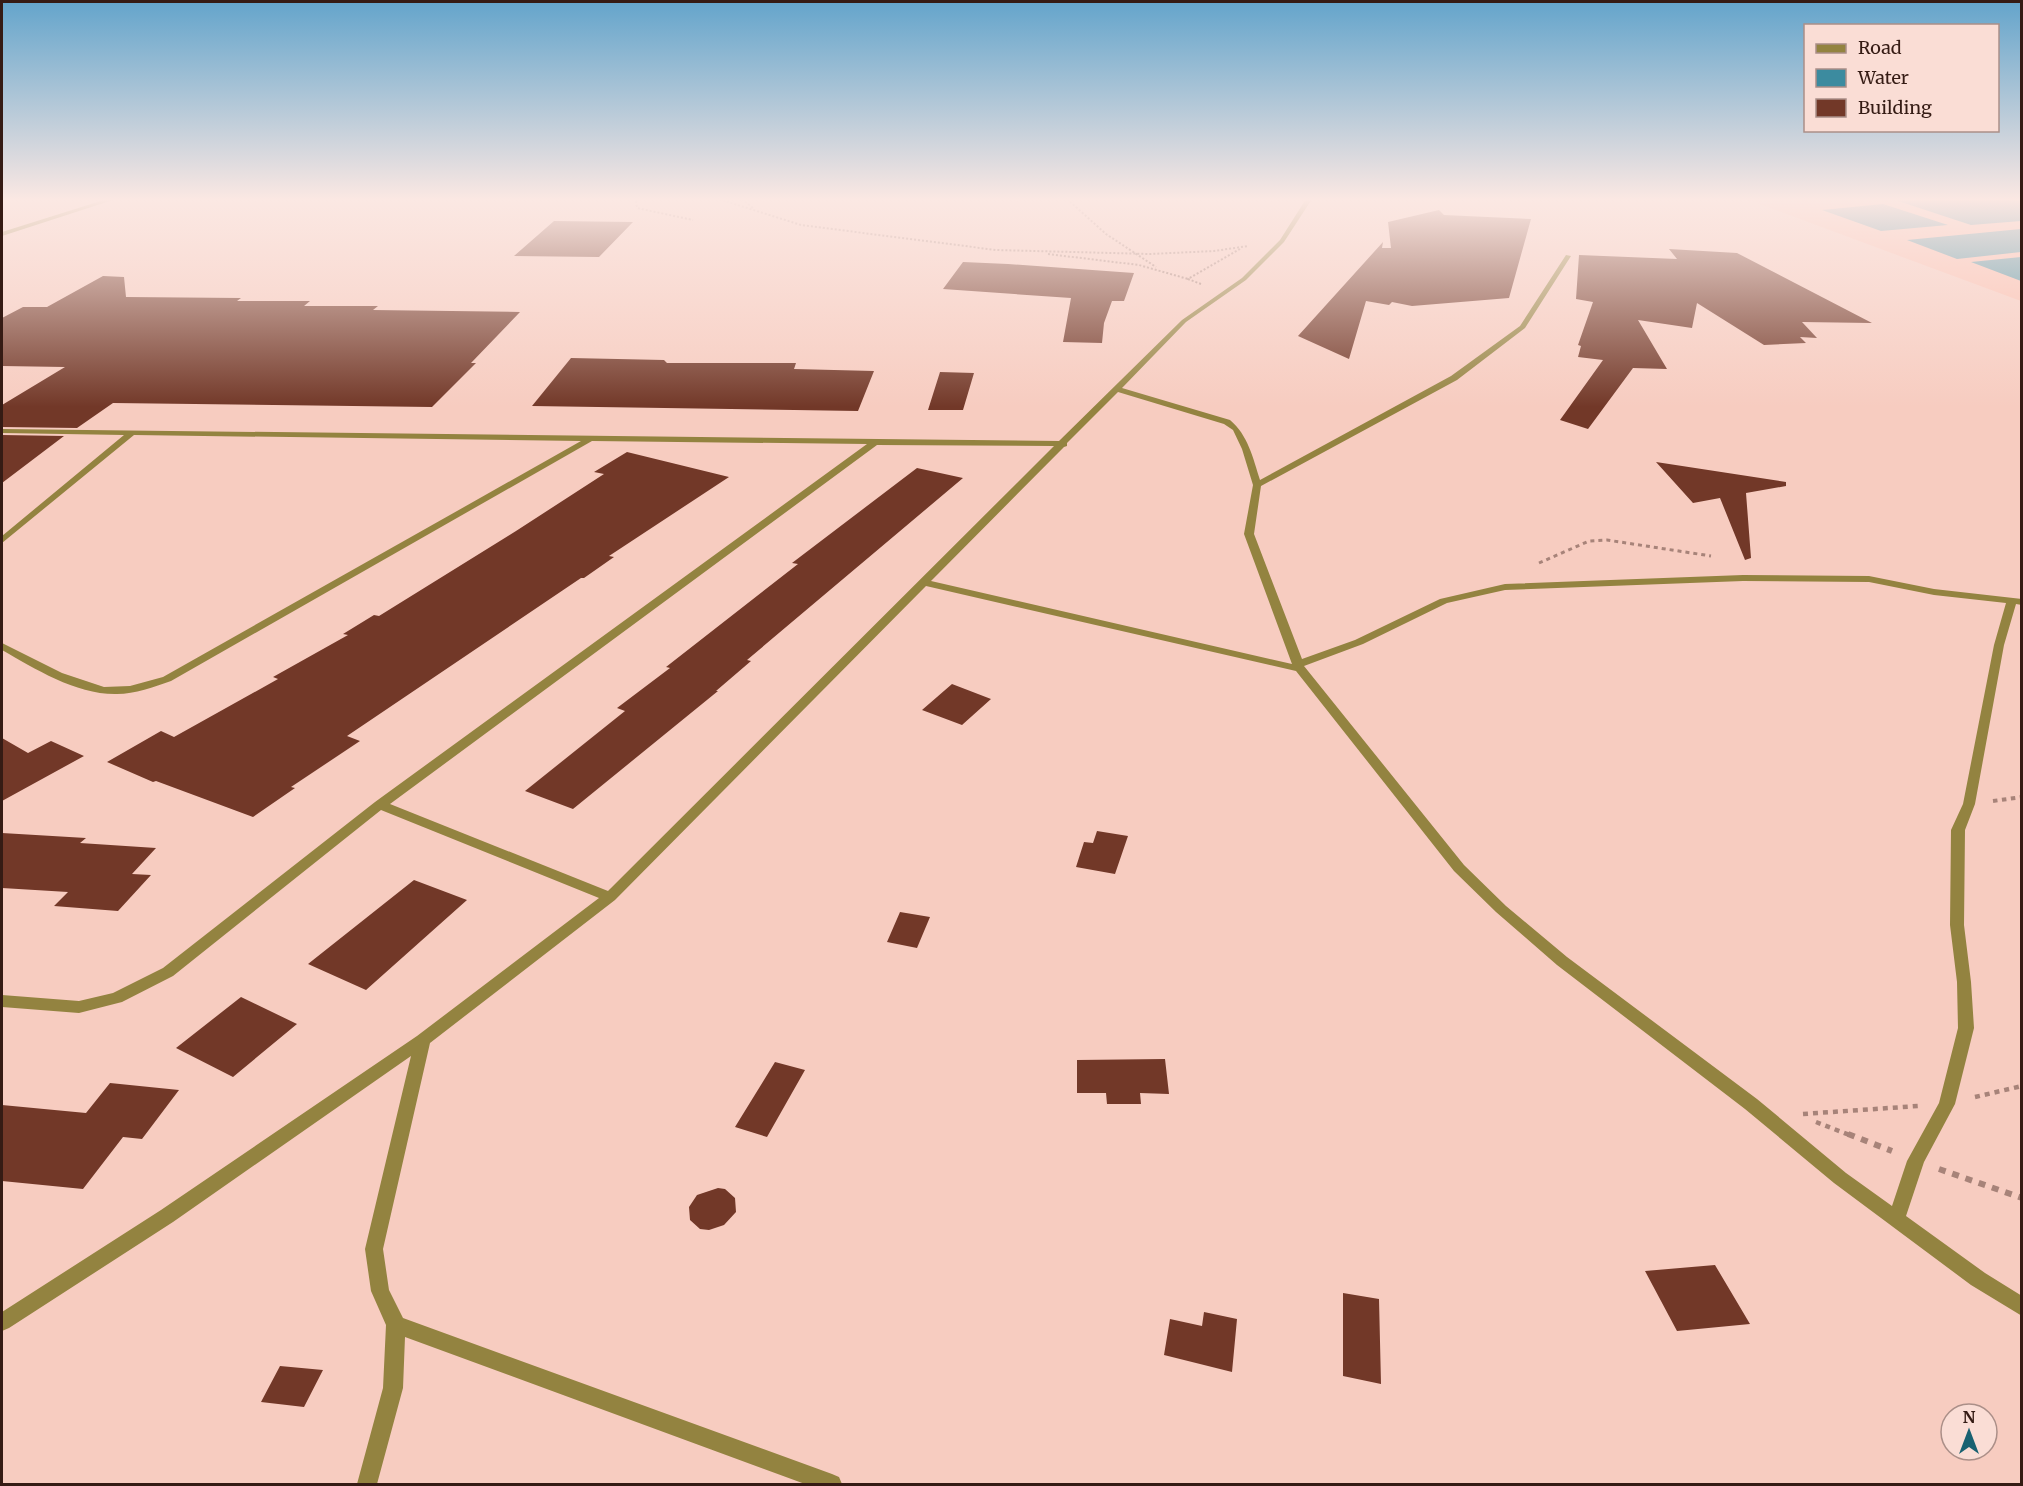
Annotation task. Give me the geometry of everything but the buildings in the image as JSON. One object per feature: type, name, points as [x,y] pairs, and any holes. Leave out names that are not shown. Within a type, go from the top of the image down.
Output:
[{"type":"street","points":[[2,1322],[167,1216],[423,1040],[610,897],[1064,444],[1184,321],[1222,295],[1252,268]]},
{"type":"street","points":[[1257,485],[1454,378],[1523,327],[1560,268]]},
{"type":"street","points":[[1117,389],[1227,422],[1236,429],[1257,485],[1249,534],[1299,667],[1459,868],[1501,909],[1563,961],[1751,1104],[1840,1178],[1978,1279],[2022,1307]]},
{"type":"street","points":[[2,431],[1064,444]]},
{"type":"street","points":[[2,540],[131,433]]},
{"type":"street","points":[[4,650],[93,690],[116,692],[139,688],[167,679],[589,439]]},
{"type":"street","points":[[2,1001],[79,1007],[117,998],[168,972],[380,805],[874,442]]},
{"type":"street","points":[[925,583],[1299,667],[1359,642],[1444,601],[1505,587],[1743,578],[1869,579],[1934,592],[2017,602],[1999,645],[1969,804],[1958,830],[1957,925],[1964,982],[1966,1028],[1947,1104],[1916,1161],[1896,1218]]},
{"type":"street","points":[[380,805],[610,897]]},
{"type":"street","points":[[367,1485],[393,1388],[396,1325],[380,1291],[374,1249],[423,1040]]},
{"type":"street","points":[[396,1325],[831,1485]]},
{"type":"path","points":[[1158,268],[1217,290],[1222,295]]},
{"type":"path","points":[[1188,279],[1206,268]]},
{"type":"path","points":[[2022,1086],[1947,1104],[1798,1115],[1916,1161],[2022,1198]]},
{"type":"shaded area","points":[[1933,268],[2021,268],[2021,301]]},
{"type":"water","points":[[1988,268],[2021,268],[2021,281]]}]
